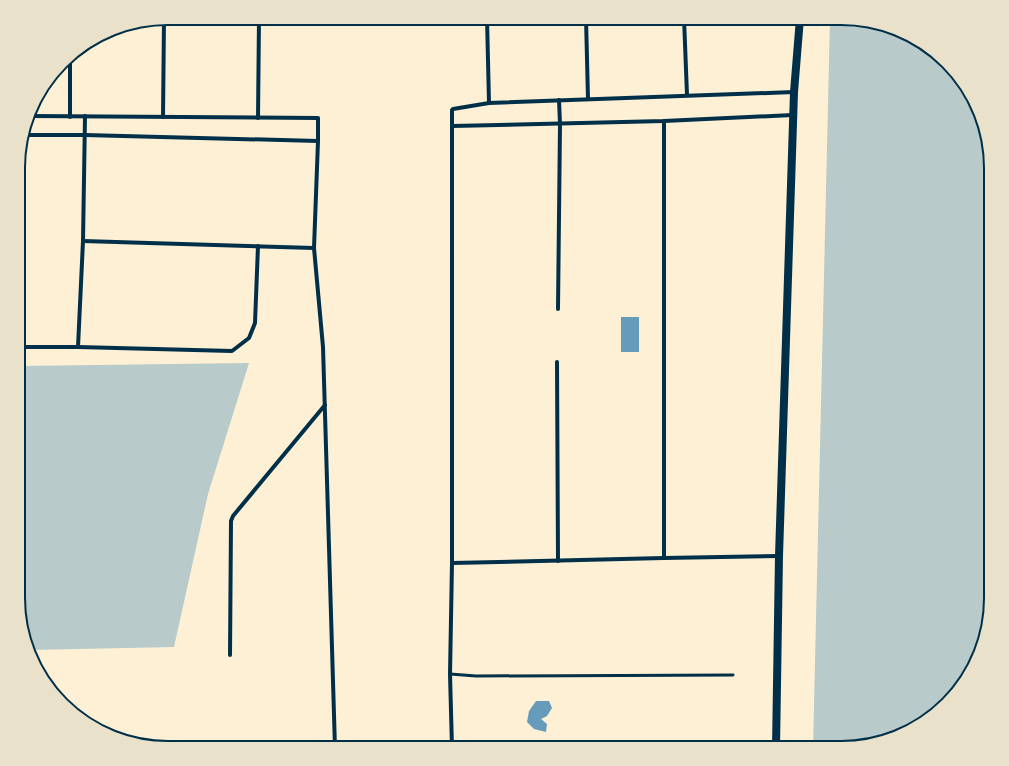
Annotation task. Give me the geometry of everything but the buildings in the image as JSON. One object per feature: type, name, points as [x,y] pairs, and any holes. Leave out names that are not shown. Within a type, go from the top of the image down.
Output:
[{"type":"main road","points":[[776,741],[778,556],[793,115],[799,25]]},
{"type":"street","points":[[163,117],[164,25]]},
{"type":"street","points":[[258,118],[259,25]]},
{"type":"street","points":[[487,25],[489,103]]},
{"type":"street","points":[[586,25],[588,99]]},
{"type":"street","points":[[684,25],[687,95]]},
{"type":"street","points":[[70,64],[70,117]]},
{"type":"street","points":[[452,741],[450,674],[452,563],[452,110],[489,103],[794,92]]},
{"type":"street","points":[[558,100],[560,124],[558,309]]},
{"type":"street","points":[[452,126],[664,121],[793,115]]},
{"type":"street","points":[[35,116],[318,118],[314,248],[323,347],[334,741]]},
{"type":"street","points":[[78,347],[83,241],[85,116]]},
{"type":"street","points":[[664,121],[664,558]]},
{"type":"street","points":[[29,135],[318,141]]},
{"type":"street","points":[[83,241],[314,248]]},
{"type":"street","points":[[25,346],[232,351],[249,338],[255,323],[258,246]]},
{"type":"street","points":[[557,362],[558,560]]},
{"type":"street","points":[[230,655],[231,521],[233,516],[325,405]]},
{"type":"street","points":[[452,563],[778,556]]},
{"type":"lane","points":[[450,674],[476,676],[733,675]]},
{"type":"shaded area","points":[[830,25],[850,25],[878,30],[896,36],[912,44],[928,55],[942,67],[960,89],[973,113],[979,131],[984,159],[984,607],[979,635],[973,653],[965,669],[942,699],[928,711],[912,722],[896,730],[878,736],[850,741],[813,741]]},
{"type":"shaded area","points":[[249,363],[208,494],[174,647],[35,650],[30,635],[25,607],[25,366]]},
{"type":"water","points":[[621,317],[639,317],[639,352],[621,352]]},
{"type":"water","points":[[536,701],[549,701],[552,708],[547,716],[541,719],[547,724],[546,732],[534,729],[527,722],[529,711]]}]
